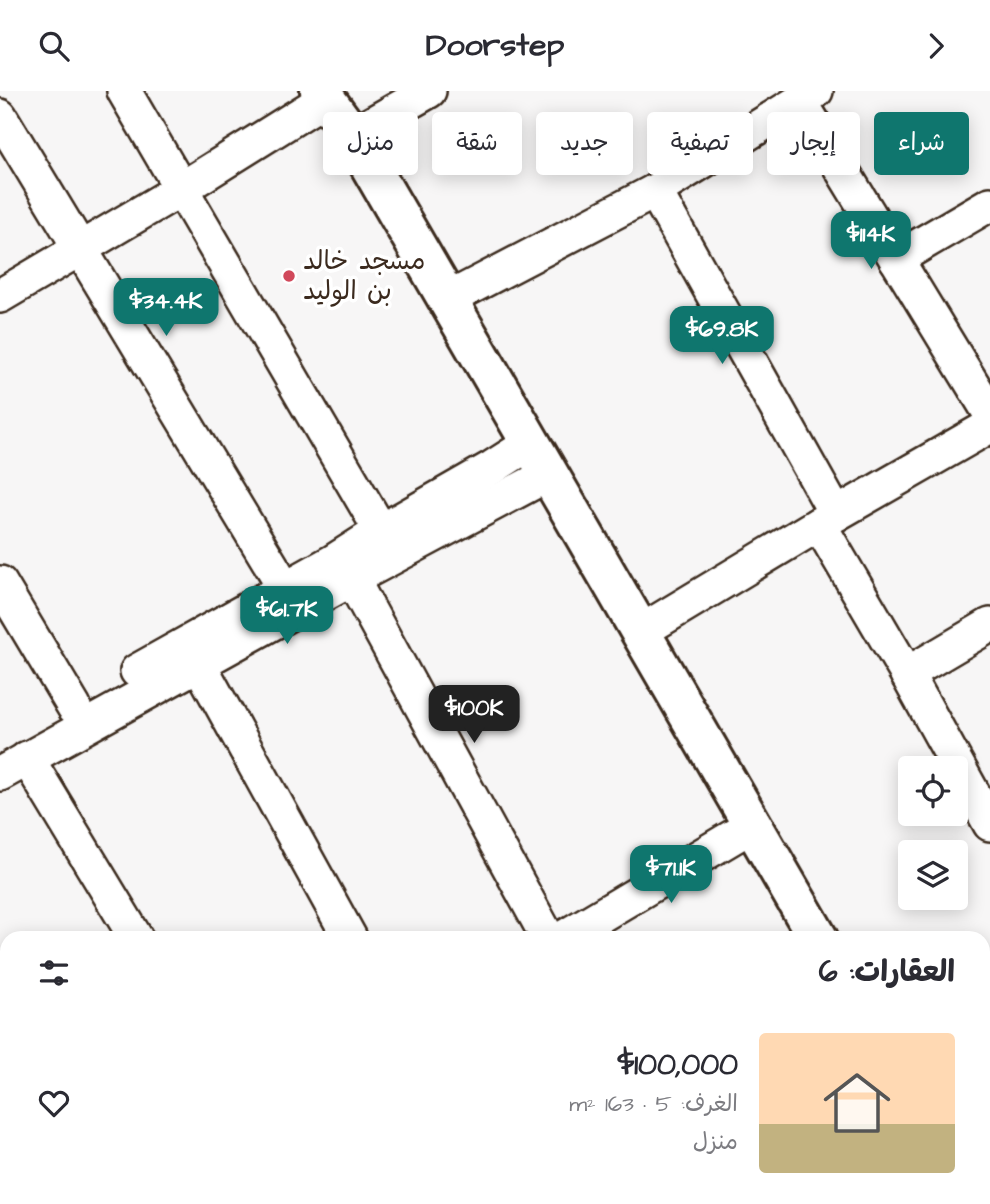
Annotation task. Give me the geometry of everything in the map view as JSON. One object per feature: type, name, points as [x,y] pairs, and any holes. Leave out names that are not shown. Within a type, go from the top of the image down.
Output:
[{"type":"main road","points":[[323,95],[335,112]]},
{"type":"main road","points":[[375,175],[814,931]]},
{"type":"street","points":[[124,91],[381,531]]},
{"type":"street","points":[[392,112],[429,91]]},
{"type":"street","points":[[0,296],[181,189],[323,95]]},
{"type":"street","points":[[448,299],[655,191],[808,96],[896,259],[990,412]]},
{"type":"street","points":[[0,116],[285,588]]},
{"type":"street","points":[[655,191],[908,674],[988,817]]},
{"type":"street","points":[[896,259],[990,204]]},
{"type":"street","points":[[639,632],[990,426]]},
{"type":"street","points":[[9,760],[74,706],[334,561],[493,467],[540,458]]},
{"type":"street","points":[[9,760],[199,664],[352,579],[540,458]]},
{"type":"street","points":[[352,579],[544,931]]},
{"type":"street","points":[[0,583],[74,706]]},
{"type":"street","points":[[908,674],[990,625]]},
{"type":"street","points":[[199,664],[346,931]]},
{"type":"street","points":[[9,760],[131,931]]},
{"type":"street","points":[[575,931],[751,826]]},
{"type":"place","name":"مسجد خالد بن الوليد","points":[[289,276]]}]
